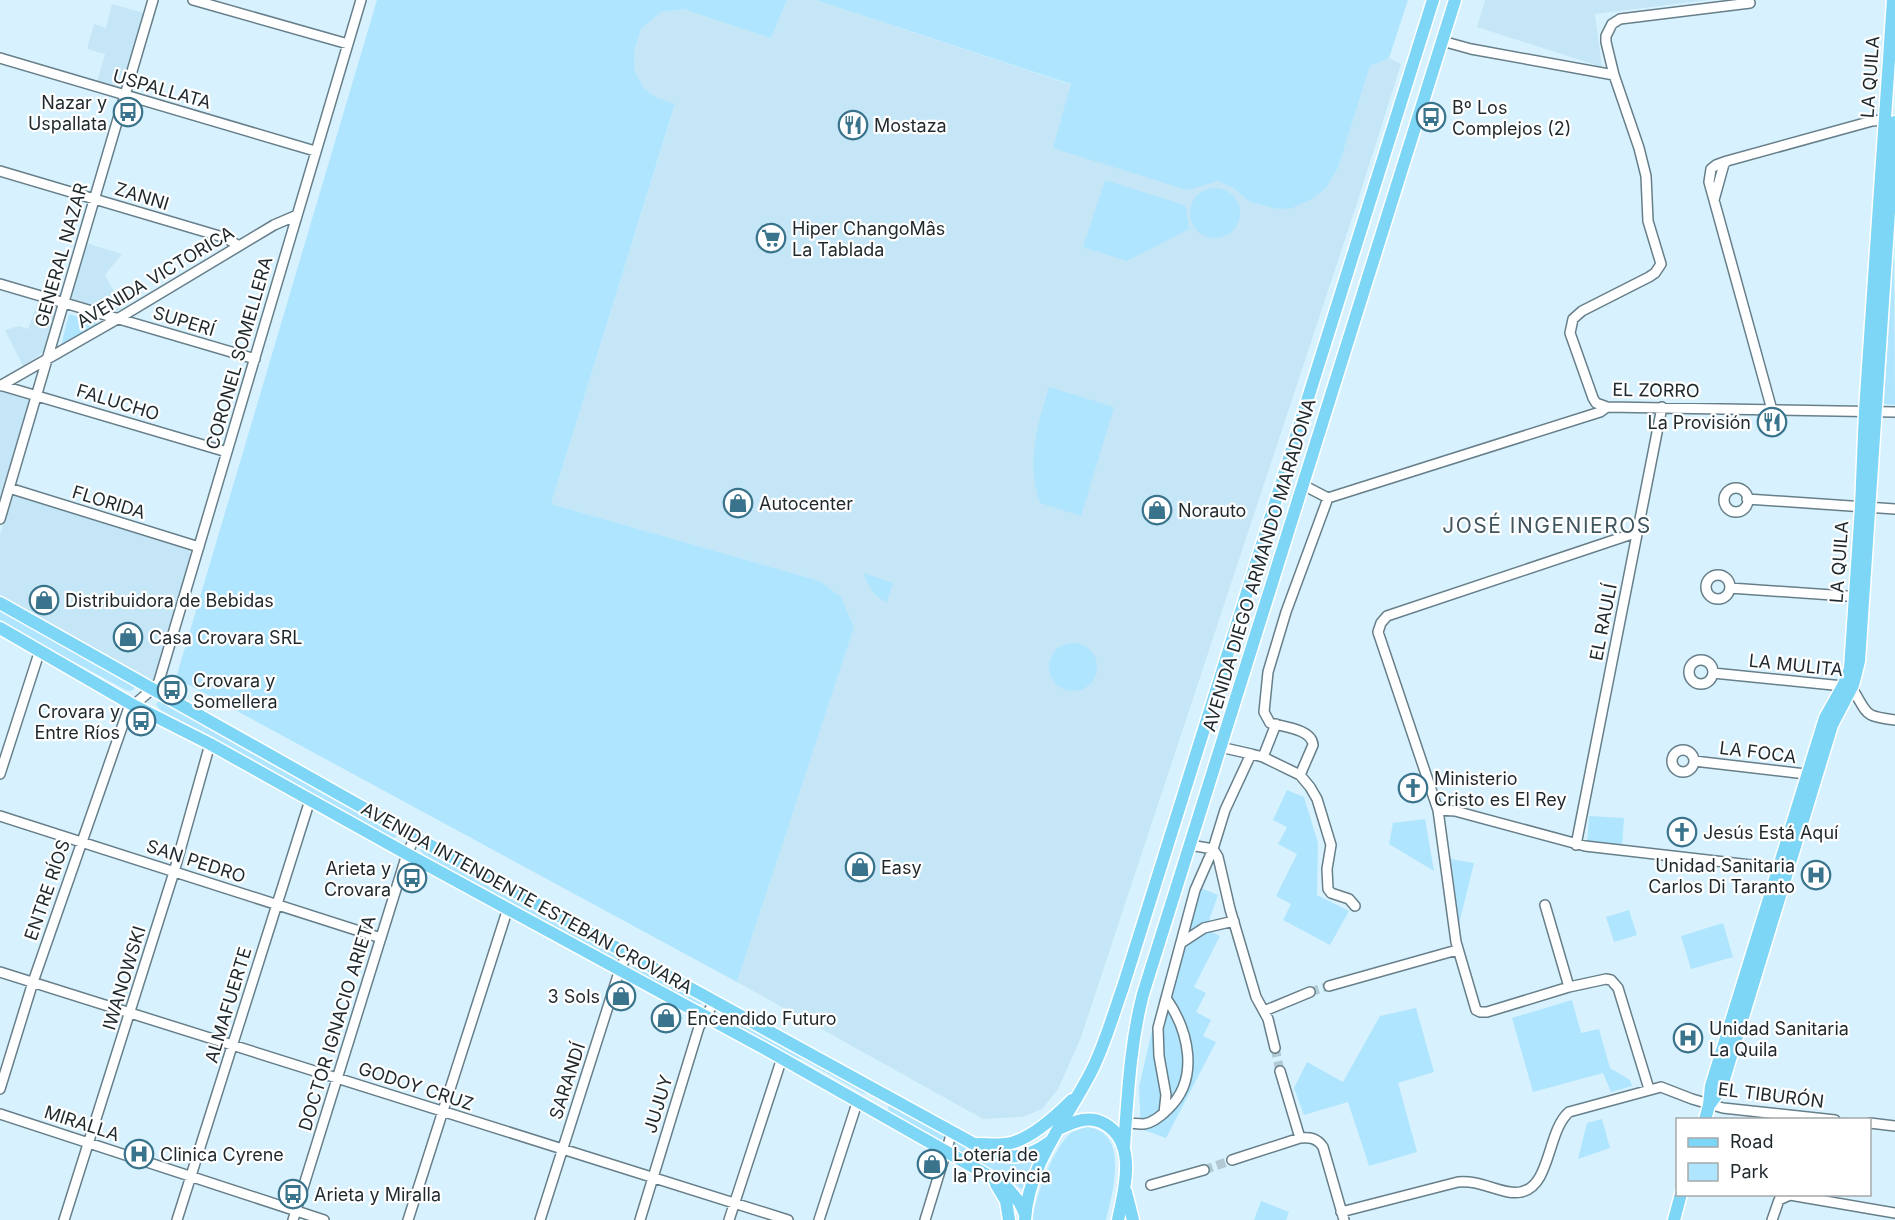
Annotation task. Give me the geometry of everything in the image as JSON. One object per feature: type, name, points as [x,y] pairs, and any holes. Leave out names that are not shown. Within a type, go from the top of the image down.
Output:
[{"type":"main road","name":"AVENIDA DIEGO ARMANDO MARADONA","points":[[1052,1140],[1060,1121],[1081,1091],[1102,1047],[1123,987],[1433,0]]},
{"type":"main road","name":"AVENIDA DIEGO ARMANDO MARADONA","points":[[1125,1188],[1125,1123],[1129,1068],[1136,1021],[1455,0]]},
{"type":"main road","name":"LA QUILA","points":[[1705,1118],[1709,1105],[1721,1089],[1812,775],[1828,711],[1847,687],[1859,596],[1871,411],[1887,231],[1892,124],[1893,0]]},
{"type":"main road","name":"AVENIDA INTENDENTE ESTEBAN CROVARA","points":[[0,603],[415,837],[974,1144],[993,1153],[1012,1158],[1035,1150],[1052,1140]]},
{"type":"main road","name":"AVENIDA INTENDENTE ESTEBAN CROVARA","points":[[0,628],[134,705],[210,744],[407,854],[705,1015],[987,1174],[1013,1192],[1025,1217]]},
{"type":"main road","points":[[974,1144],[1008,1144],[1060,1121],[1086,1119],[1096,1120],[1112,1128],[1124,1146]]},
{"type":"main road","points":[[1025,1217],[1032,1183],[1052,1140]]},
{"type":"main road","points":[[987,1174],[1003,1193],[1009,1220]]},
{"type":"main road","points":[[1118,1220],[1125,1188]]},
{"type":"main road","points":[[1125,1188],[1133,1220]]},
{"type":"main road","points":[[1674,1220],[1680,1196]]},
{"type":"street","name":"GENERAL NAZAR","points":[[0,519],[153,0]]},
{"type":"street","points":[[193,0],[348,44]]},
{"type":"street","name":"CORONEL SOMELLERA","points":[[134,705],[159,681],[295,216],[361,0]]},
{"type":"street","name":"EL ZORRO","points":[[1750,3],[1620,19],[1612,24],[1606,36],[1614,75],[1646,176],[1648,220],[1661,264],[1649,277],[1575,315],[1570,324],[1572,340],[1593,398],[1596,403],[1607,406],[1895,412]]},
{"type":"street","points":[[1442,41],[1471,49],[1614,75]]},
{"type":"street","name":"USPALLATA","points":[[0,58],[315,151]]},
{"type":"street","points":[[1772,410],[1714,201],[1724,164],[1727,161],[1872,121],[1892,124]]},
{"type":"street","name":"ZANNI","points":[[0,171],[226,238],[239,246]]},
{"type":"street","name":"AVENIDA VICTORICA","points":[[0,385],[119,318],[274,225],[295,216]]},
{"type":"street","name":"SUPERÍ","points":[[0,284],[255,359]]},
{"type":"street","name":"FALUCHO","points":[[0,385],[227,452]]},
{"type":"street","points":[[1303,485],[1328,498],[1600,411],[1607,406]]},
{"type":"street","name":"EL RAULÍ","points":[[1576,844],[1662,407]]},
{"type":"street","name":"FLORIDA","points":[[9,488],[199,547]]},
{"type":"street","points":[[1300,775],[1313,741],[1309,736],[1285,726],[1270,723],[1264,712],[1268,672],[1286,612],[1328,498]]},
{"type":"street","points":[[1747,499],[1895,509]]},
{"type":"street","points":[[1638,532],[1384,618],[1378,632],[1438,810],[1457,950],[1474,1004],[1480,1012],[1487,1012],[1569,987],[1606,979],[1615,983],[1649,1089]]},
{"type":"street","points":[[1730,588],[1859,596]]},
{"type":"street","points":[[0,774],[40,650]]},
{"type":"street","name":"LA MULITA","points":[[1713,673],[1847,687],[1855,692],[1867,714],[1872,717],[1895,720]]},
{"type":"street","name":"ENTRE RÍOS","points":[[0,1089],[33,982],[81,841],[128,710],[134,705]]},
{"type":"street","points":[[1263,757],[1276,724]]},
{"type":"street","name":"IWANOWSKI","points":[[64,1220],[174,872],[210,744]]},
{"type":"street","points":[[1220,747],[1263,757],[1300,775],[1317,799],[1331,845],[1328,889],[1331,893],[1349,899],[1355,906]]},
{"type":"street","points":[[1164,1113],[1166,1095],[1159,1056],[1158,1032],[1166,998],[1195,890],[1213,849],[1225,810],[1251,754]]},
{"type":"street","name":"LA FOCA","points":[[1694,761],[1812,775]]},
{"type":"street","name":"ALMAFUERTE","points":[[177,1220],[310,800]]},
{"type":"street","points":[[1438,810],[1455,811],[1576,844],[1783,869]]},
{"type":"street","name":"SAN PEDRO","points":[[0,816],[381,938]]},
{"type":"street","name":"DOCTOR IGNACIO ARIETA","points":[[295,1216],[407,854],[415,837]]},
{"type":"street","points":[[1190,845],[1213,849],[1218,857],[1256,997],[1268,1019],[1275,1048]]},
{"type":"street","points":[[1545,905],[1569,987]]},
{"type":"street","points":[[408,1220],[508,908]]},
{"type":"street","points":[[1181,943],[1204,928],[1234,921]]},
{"type":"street","points":[[1329,986],[1457,950]]},
{"type":"street","name":"SARANDÍ","points":[[540,1220],[620,969],[628,953]]},
{"type":"street","name":"GODOY CRUZ","points":[[0,972],[788,1220]]},
{"type":"street","points":[[1264,1011],[1310,992]]},
{"type":"street","points":[[1125,1123],[1144,1124],[1164,1113],[1178,1099],[1183,1090],[1188,1062],[1183,1027],[1166,998]]},
{"type":"street","name":"JUJUY","points":[[640,1220],[699,1027],[715,1001]]},
{"type":"street","points":[[729,1220],[782,1058]]},
{"type":"street","points":[[1280,1071],[1300,1138]]},
{"type":"street","name":"EL TIBURÓN","points":[[1342,1216],[1458,1182],[1476,1182],[1513,1193],[1531,1189],[1539,1181],[1559,1123],[1569,1112],[1649,1089],[1661,1087],[1709,1105],[1826,1118]]},
{"type":"street","points":[[819,1220],[858,1100]]},
{"type":"street","name":"MIRALLA","points":[[0,1114],[192,1177],[295,1216],[324,1220]]},
{"type":"street","points":[[1871,1123],[1895,1126]]},
{"type":"street","points":[[925,1220],[952,1132]]},
{"type":"street","points":[[1232,1160],[1300,1138],[1313,1138],[1323,1147],[1342,1216]]},
{"type":"street","points":[[1151,1185],[1204,1170]]},
{"type":"street","points":[[1772,1220],[1777,1205],[1787,1196]]},
{"type":"street","points":[[1796,1196],[1895,1213]]},
{"type":"shaded area","points":[[787,0],[816,0],[1072,85],[1053,148],[1204,184],[1218,181],[1233,188],[1250,202],[1278,209],[1326,188],[1338,168],[1370,66],[1389,58],[1401,64],[1080,1040],[1058,1089],[1042,1109],[1023,1117],[983,1119],[737,982],[854,627],[841,597],[820,581],[551,504],[675,105],[655,97],[644,88],[635,72],[634,53],[641,29],[661,12],[683,9],[771,38]]},
{"type":"shaded area","points":[[1485,0],[1708,0],[1595,14],[1602,67],[1477,27]]},
{"type":"shaded area","points":[[112,4],[144,13],[124,84],[117,88],[97,82],[105,54],[87,49],[94,24],[106,28]]},
{"type":"shaded area","points":[[86,243],[122,254],[105,275],[123,308],[113,313],[73,300],[71,296]]},
{"type":"shaded area","points":[[39,299],[55,302],[58,310],[46,350],[23,366],[5,330],[19,326],[28,329]]},
{"type":"shaded area","points":[[4,389],[28,395],[30,404],[0,502],[0,391]]},
{"type":"shaded area","points":[[15,494],[189,550],[191,556],[154,680],[149,681],[0,597],[0,535],[11,498]]},
{"type":"green space","points":[[377,0],[787,0],[771,38],[683,9],[661,12],[641,29],[634,53],[635,72],[644,88],[655,97],[675,104],[551,504],[820,581],[841,597],[854,627],[737,982],[176,678]]},
{"type":"green space","points":[[816,0],[1408,0],[1389,58],[1370,66],[1338,168],[1326,188],[1310,200],[1292,208],[1278,209],[1250,202],[1233,188],[1218,181],[1187,190],[1053,148],[1071,84]]},
{"type":"green space","points":[[1105,180],[1184,205],[1189,229],[1127,261],[1083,247]]},
{"type":"green space","points":[[1215,188],[1229,192],[1236,199],[1240,213],[1236,227],[1229,234],[1215,238],[1201,234],[1194,227],[1190,213],[1194,199],[1201,192]]},
{"type":"green space","points":[[1894,238],[1895,405],[1884,404]]},
{"type":"green space","points":[[69,314],[99,323],[61,346]]},
{"type":"green space","points":[[1049,387],[1114,407],[1081,516],[1040,503],[1036,489],[1035,445]]},
{"type":"green space","points":[[864,573],[893,583],[887,602],[872,590]]},
{"type":"green space","points":[[0,610],[135,684],[134,689],[126,690],[0,622]]},
{"type":"green space","points":[[1068,643],[1078,643],[1093,653],[1097,667],[1093,681],[1087,687],[1078,691],[1068,691],[1053,681],[1049,672],[1049,662],[1059,647]]},
{"type":"green space","points":[[161,699],[398,831],[397,835],[395,838],[390,837],[160,710],[156,704]]},
{"type":"green space","points":[[1287,790],[1304,797],[1318,843],[1317,895],[1349,911],[1330,945],[1283,920],[1291,904],[1276,896],[1297,854],[1278,844],[1287,827],[1273,820]]},
{"type":"green space","points":[[1589,816],[1624,818],[1622,849],[1587,846]]},
{"type":"green space","points":[[1425,819],[1434,871],[1389,844],[1393,823]]},
{"type":"green space","points":[[423,848],[620,950],[623,958],[615,959],[424,855],[420,850]]},
{"type":"green space","points":[[1451,859],[1474,863],[1459,924]]},
{"type":"green space","points":[[1193,885],[1218,895],[1206,929],[1220,936],[1194,987],[1206,993],[1196,1012],[1211,1020],[1203,1036],[1216,1042],[1166,1138],[1141,1129],[1139,1087],[1159,1000]]},
{"type":"green space","points":[[1629,910],[1637,935],[1614,942],[1606,917]]},
{"type":"green space","points":[[1723,923],[1733,957],[1691,969],[1681,936]]},
{"type":"green space","points":[[635,962],[703,1000],[704,1003],[696,1005],[633,971],[632,965]]},
{"type":"green space","points":[[1572,1000],[1581,1033],[1599,1029],[1610,1068],[1630,1080],[1632,1086],[1611,1092],[1603,1073],[1533,1092],[1512,1018]]},
{"type":"green space","points":[[1416,1008],[1434,1072],[1398,1083],[1417,1152],[1369,1166],[1348,1102],[1304,1115],[1294,1088],[1307,1062],[1343,1082],[1380,1016]]},
{"type":"green space","points":[[733,1018],[870,1093],[862,1093],[802,1059],[790,1057],[734,1026],[731,1021]]},
{"type":"green space","points":[[891,1105],[946,1135],[945,1138],[939,1140],[889,1113],[888,1107]]},
{"type":"green space","points":[[1602,1119],[1610,1148],[1578,1159],[1587,1123]]},
{"type":"green space","points":[[1086,1127],[1100,1131],[1109,1139],[1114,1151],[1114,1179],[1106,1220],[1033,1220],[1041,1186],[1058,1149],[1072,1132]]},
{"type":"green space","points":[[956,1141],[1034,1157],[1022,1189],[955,1150],[953,1145]]},
{"type":"green space","points":[[1261,1201],[1289,1212],[1286,1220],[1254,1220]]},
{"type":"tunnel","points":[[1310,992],[1329,986]]},
{"type":"tunnel","points":[[1275,1048],[1280,1071]]},
{"type":"tunnel","points":[[1204,1170],[1232,1160]]},
{"type":"place","name":"Nazar y Uspallata","points":[[128,112]]},
{"type":"place","name":"Bº Los Complejos (2)","points":[[1431,117]]},
{"type":"place","name":"Mostaza","points":[[853,125]]},
{"type":"place","name":"Hiper ChangoMâs La Tablada","points":[[771,238]]},
{"type":"place","name":"La Provisión","points":[[1772,422]]},
{"type":"place","name":"Autocenter","points":[[738,503]]},
{"type":"place","name":"Norauto","points":[[1157,510]]},
{"type":"place","name":"Distribuidora de Bebidas","points":[[44,600]]},
{"type":"place","name":"Casa Crovara SRL","points":[[128,637]]},
{"type":"place","name":"Crovara y Somellera","points":[[172,690]]},
{"type":"place","name":"Crovara y Entre Ríos","points":[[141,721]]},
{"type":"place","name":"Ministerio Cristo es El Rey","points":[[1413,788]]},
{"type":"place","name":"Jesús Está Aquí","points":[[1682,832]]},
{"type":"place","name":"Easy","points":[[860,867]]},
{"type":"place","name":"Unidad Sanitaria Carlos Di Taranto","points":[[1816,875]]},
{"type":"place","name":"Arieta y Crovara","points":[[412,878]]},
{"type":"place","name":"3 Sols","points":[[621,996]]},
{"type":"place","name":"Encendido Futuro","points":[[666,1018]]},
{"type":"place","name":"Unidad Sanitaria La Quila","points":[[1688,1038]]},
{"type":"place","name":"Clinica Cyrene","points":[[139,1154]]},
{"type":"place","name":"Lotería de la Provincia","points":[[932,1164]]},
{"type":"place","name":"Arieta y Miralla","points":[[293,1194]]},
{"type":"district","name":"JOSÉ INGENIEROS","points":[[1547,525]]}]
